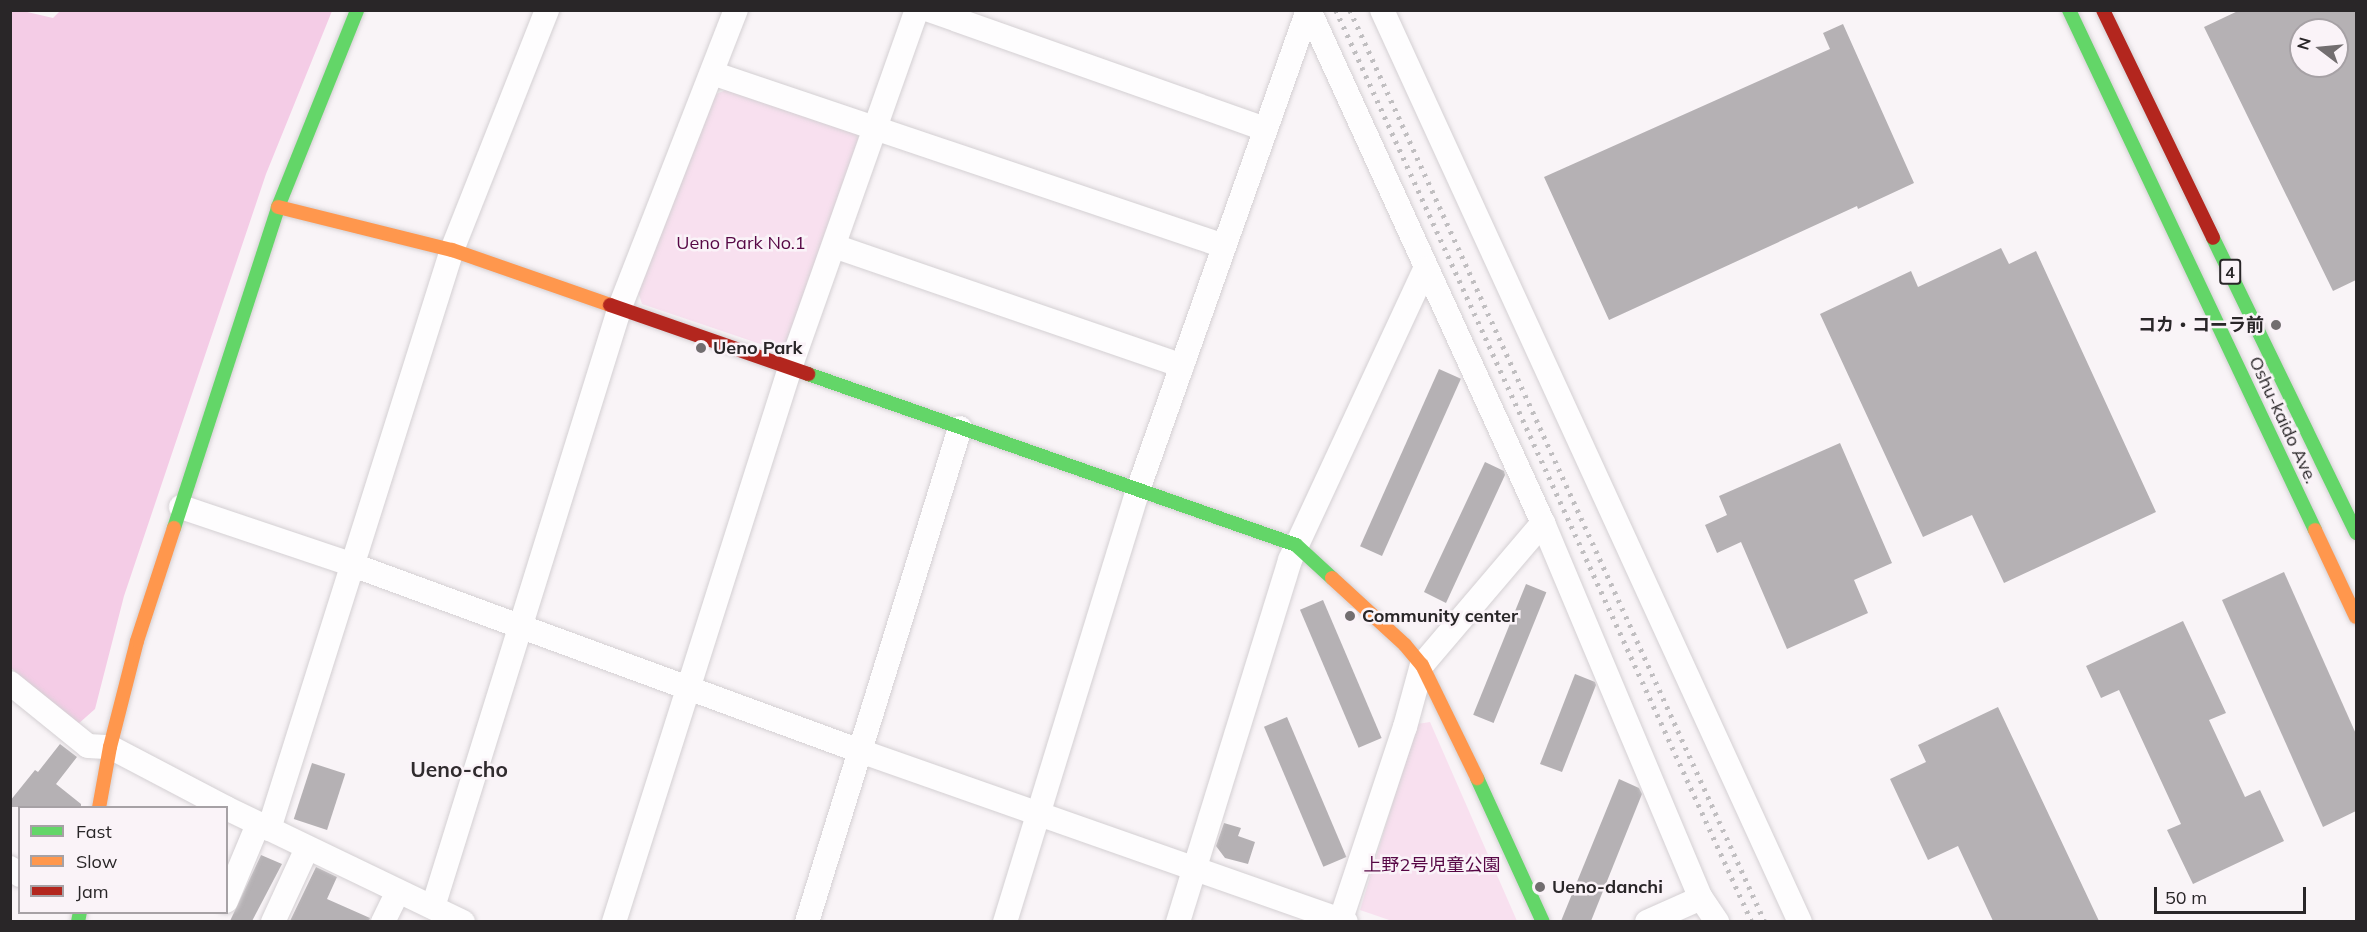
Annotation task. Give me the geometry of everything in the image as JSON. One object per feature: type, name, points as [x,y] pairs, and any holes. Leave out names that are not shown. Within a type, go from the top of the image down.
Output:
[{"type":"main road","points":[[99,806],[110,747],[137,641],[278,207],[357,10]]},
{"type":"main road","points":[[2071,14],[2088,10]]},
{"type":"main road","name":"Oshu-kaido Ave.","points":[[2103,10],[2356,533]]},
{"type":"main road","name":"Oshu-kaido Ave.","points":[[2071,14],[2356,617]]},
{"type":"main road","points":[[278,207],[452,250],[1296,545],[1405,645],[1422,665],[1447,712],[1543,921]]},
{"type":"street","points":[[228,897],[263,826],[352,565],[452,250],[547,10]]},
{"type":"street","points":[[433,907],[620,307],[736,10]]},
{"type":"street","points":[[614,921],[790,368],[917,10]]},
{"type":"street","points":[[929,10],[1265,129]]},
{"type":"street","points":[[1005,921],[1138,490],[1308,10]]},
{"type":"street","points":[[1308,10],[1543,523],[1701,898],[1718,921]]},
{"type":"street","points":[[1382,10],[1800,921]]},
{"type":"street","points":[[712,73],[1224,246]]},
{"type":"street","points":[[834,246],[1182,366]]},
{"type":"street","points":[[1178,921],[1296,545],[1425,269]]},
{"type":"street","points":[[807,921],[960,428]]},
{"type":"street","points":[[181,507],[352,565],[860,751],[1039,812],[1342,921],[1405,727],[1422,665],[1543,523]]},
{"type":"street","points":[[10,682],[88,747],[110,747],[222,806]]},
{"type":"street","points":[[228,809],[463,921]]},
{"type":"street","points":[[273,921],[307,848]]},
{"type":"street","points":[[383,921],[398,891]]},
{"type":"street","points":[[1647,921],[1701,898]]},
{"type":"green space","name":"Ueno Park No.1","points":[[728,89],[855,131],[860,143],[789,343],[775,349],[642,304],[637,288],[714,95]]},
{"type":"green space","name":"上野2号児童公園","points":[[1430,722],[1517,921],[1392,921],[1360,910],[1417,724]]},
{"type":"shaded area","points":[[61,10],[332,11],[266,174],[124,596],[95,709],[77,725],[11,668],[11,11],[23,11],[53,18]]},
{"type":"building","points":[[2240,10],[2356,10],[2356,280],[2333,291],[2204,27]]},
{"type":"building","points":[[1843,24],[1914,183],[1858,209],[1857,206],[1609,320],[1544,177],[1830,49],[1823,33]]},
{"type":"building","points":[[2001,248],[2009,264],[2036,251],[2156,512],[2004,583],[1972,515],[1923,537],[1820,314],[1911,271],[1918,287]]},
{"type":"building","points":[[1439,369],[1461,379],[1382,556],[1360,546]]},
{"type":"building","points":[[1840,443],[1892,563],[1854,580],[1868,613],[1787,649],[1741,542],[1717,553],[1705,525],[1727,515],[1719,496]]},
{"type":"building","points":[[1485,462],[1504,471],[1505,475],[1446,603],[1424,592]]},
{"type":"building","points":[[2284,572],[2356,734],[2356,811],[2323,827],[2222,600]]},
{"type":"building","points":[[1526,584],[1546,592],[1494,723],[1473,715]]},
{"type":"building","points":[[1323,600],[1382,738],[1359,748],[1300,610]]},
{"type":"building","points":[[2183,621],[2226,713],[2209,720],[2245,797],[2260,790],[2284,841],[2193,884],[2167,830],[2181,824],[2119,690],[2101,698],[2086,666]]},
{"type":"building","points":[[1575,674],[1595,682],[1596,685],[1562,772],[1540,764]]},
{"type":"building","points":[[1998,707],[2099,921],[1993,921],[1958,846],[1928,860],[1890,779],[1926,762],[1918,745]]},
{"type":"building","points":[[1287,717],[1346,857],[1323,867],[1264,727]]},
{"type":"building","points":[[60,744],[77,757],[56,784],[81,806],[10,807],[10,801],[35,770],[38,772]]},
{"type":"building","points":[[312,763],[345,774],[327,830],[294,819]]},
{"type":"building","points":[[1619,779],[1639,788],[1642,794],[1591,921],[1561,921]]},
{"type":"building","points":[[1224,823],[1241,828],[1238,836],[1255,842],[1248,864],[1225,858],[1216,846]]},
{"type":"building","points":[[261,855],[282,864],[252,921],[230,921]]},
{"type":"building","points":[[316,867],[337,877],[327,899],[370,918],[369,921],[290,921]]},
{"type":"railway","points":[[1336,10],[1752,922]]},
{"type":"railway","points":[[1350,10],[1765,922]]},
{"type":"traffic: fast","points":[[174,528],[278,207],[357,10]]},
{"type":"traffic: fast","points":[[2069,10],[2315,530]]},
{"type":"traffic: fast","points":[[2213,238],[2356,533]]},
{"type":"traffic: fast","points":[[808,374],[1296,545],[1332,578]]},
{"type":"traffic: fast","points":[[1477,778],[1543,922]]},
{"type":"traffic: fast","points":[[78,922],[80,914]]},
{"type":"traffic: slow","points":[[278,207],[452,250],[610,305]]},
{"type":"traffic: slow","points":[[99,806],[110,747],[137,641],[174,528]]},
{"type":"traffic: slow","points":[[2315,530],[2356,617]]},
{"type":"traffic: slow","points":[[1332,578],[1405,645],[1422,665],[1477,778]]},
{"type":"traffic: jam","points":[[2103,10],[2213,238]]},
{"type":"traffic: jam","points":[[610,305],[808,374]]},
{"type":"place","name":"コカ・コーラ前","points":[[2276,325]]},
{"type":"place","name":"Ueno Park","points":[[701,348]]},
{"type":"place","name":"Community center","points":[[1350,616]]},
{"type":"place","name":"Ueno-danchi","points":[[1540,887]]},
{"type":"district","name":"Ueno-cho","points":[[459,769]]}]
